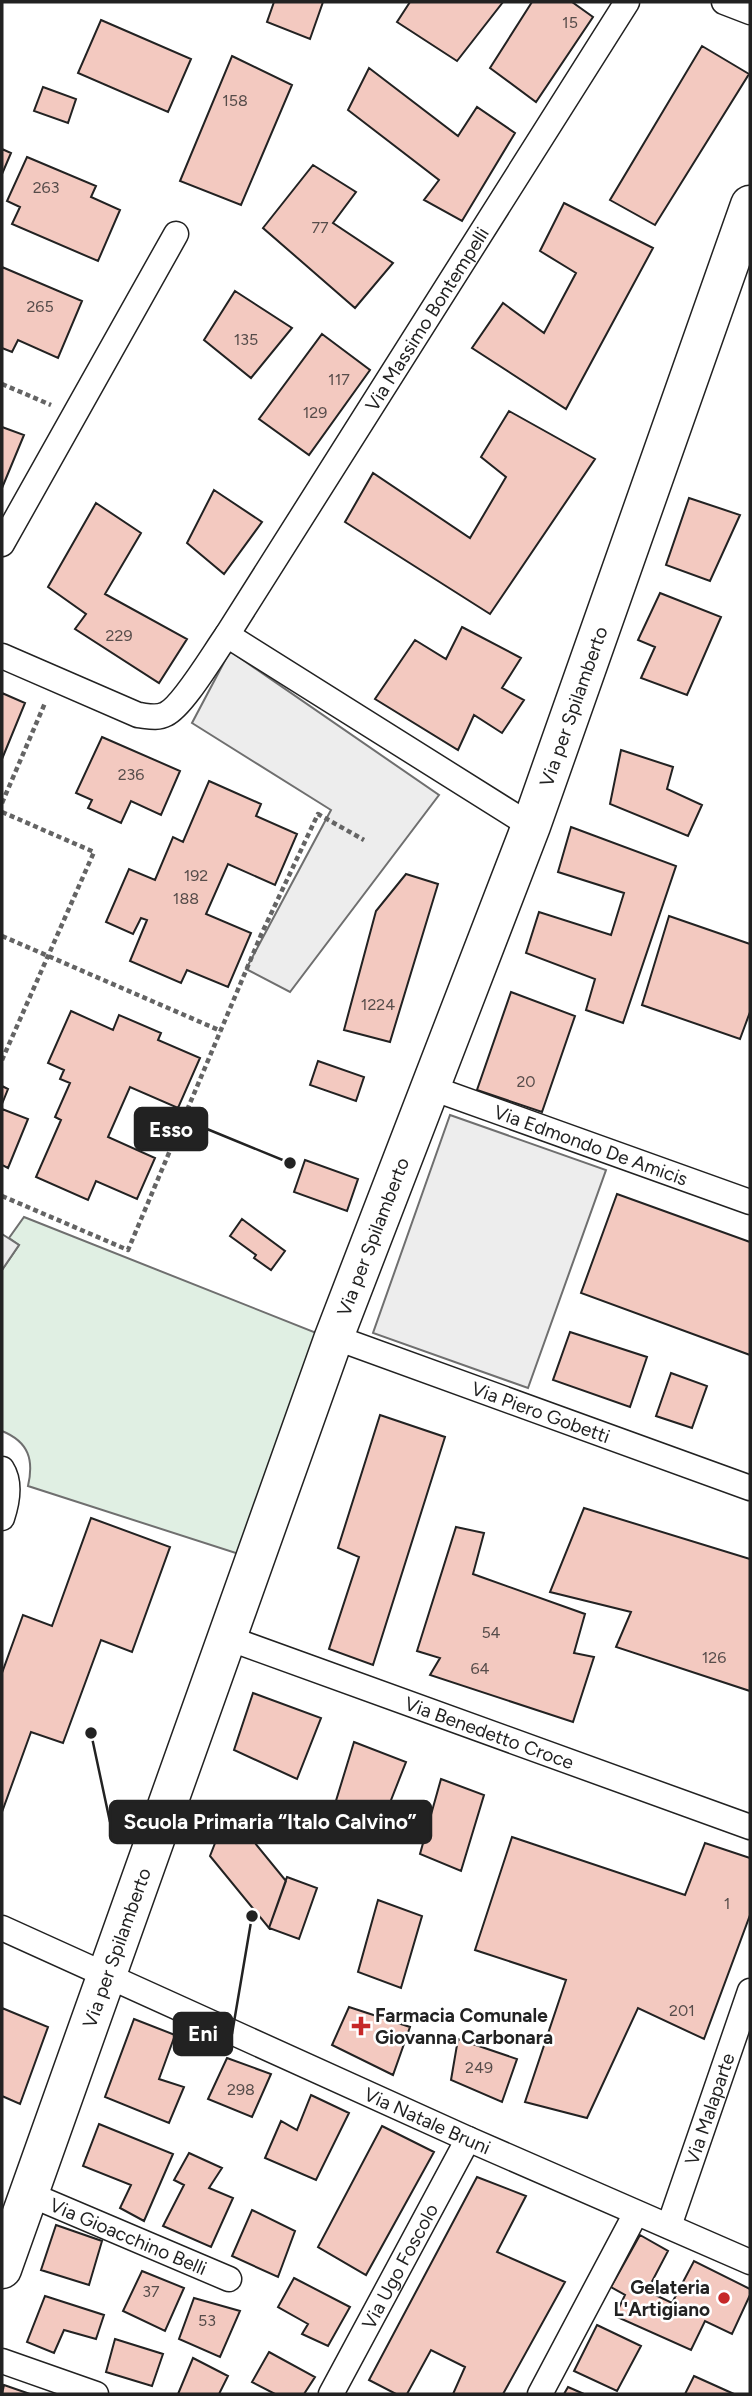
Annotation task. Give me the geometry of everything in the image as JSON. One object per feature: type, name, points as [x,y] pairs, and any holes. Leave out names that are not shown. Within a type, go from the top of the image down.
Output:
[{"type":"main road","name":"Via per Spilamberto","points":[[2,2269],[334,1336],[531,826],[750,205]]},
{"type":"street","name":"Via Massimo Bontempelli","points":[[2,656],[138,715],[156,717],[167,714],[178,704],[226,635],[627,2]]},
{"type":"street","points":[[724,2],[750,12]]},
{"type":"street","points":[[2,544],[176,234]]},
{"type":"street","points":[[226,635],[531,826]]},
{"type":"street","name":"Via Edmondo De Amicis","points":[[429,1087],[750,1202]]},
{"type":"street","name":"Via Piero Gobetti","points":[[334,1336],[750,1488]]},
{"type":"street","points":[[2,1469],[8,1489],[2,1518]]},
{"type":"street","name":"Via Benedetto Croce","points":[[228,1638],[750,1827]]},
{"type":"street","name":"Via Natale Bruni","points":[[2,1928],[468,2139],[750,2262]]},
{"type":"street","name":"Via Malaparte","points":[[669,2226],[750,1991]]},
{"type":"street","name":"Via Ugo Foscolo","points":[[331,2394],[468,2139]]},
{"type":"street","name":"Via Gioacchino Belli","points":[[29,2194],[229,2279]]},
{"type":"street","points":[[540,2394],[636,2213]]},
{"type":"street","points":[[2,2361],[96,2394]]},
{"type":"path","points":[[2,384],[74,415]]},
{"type":"path","points":[[2,803],[55,680]]},
{"type":"path","points":[[2,812],[94,852],[2,1060]]},
{"type":"path","points":[[2,1196],[128,1250],[261,935],[318,814],[364,839]]},
{"type":"path","points":[[2,936],[221,1031]]},
{"type":"green space","points":[[24,1217],[319,1334],[242,1555],[28,1486],[30,1460],[24,1446],[2,1431],[2,1270],[19,1245],[9,1238]]},
{"type":"shaded area","points":[[230,651],[439,795],[290,992],[246,969],[331,810],[192,723]]},
{"type":"shaded area","points":[[450,1115],[606,1170],[528,1388],[373,1333]]},
{"type":"shaded area","points":[[2,1234],[19,1245],[2,1270]]},
{"type":"building","points":[[274,2],[323,2],[310,39],[267,22]]},
{"type":"building","points":[[410,2],[503,2],[457,61],[397,22]]},
{"type":"building","points":[[532,2],[572,2],[593,17],[536,102],[490,68]]},
{"type":"building","points":[[101,20],[191,59],[168,112],[78,73]]},
{"type":"building","points":[[702,46],[749,74],[655,225],[610,200]]},
{"type":"building","points":[[232,56],[292,85],[241,205],[180,181]]},
{"type":"building","points":[[369,68],[458,136],[477,107],[515,133],[462,221],[424,200],[439,180],[348,110]]},
{"type":"building","points":[[43,87],[76,99],[68,123],[34,111]]},
{"type":"building","points":[[2,149],[11,153],[2,174]]},
{"type":"building","points":[[27,157],[96,186],[91,197],[120,210],[98,261],[12,224],[20,207],[7,201]]},
{"type":"building","points":[[313,165],[356,192],[333,223],[393,263],[355,308],[263,228]]},
{"type":"building","points":[[564,203],[653,248],[566,409],[472,348],[503,303],[544,333],[576,273],[540,251]]},
{"type":"building","points":[[2,267],[82,301],[58,358],[18,340],[12,352],[2,348]]},
{"type":"building","points":[[235,291],[292,328],[251,378],[204,340]]},
{"type":"building","points":[[322,334],[370,370],[309,455],[259,419]]},
{"type":"building","points":[[509,411],[595,459],[490,614],[345,522],[373,473],[470,538],[506,477],[481,457]]},
{"type":"building","points":[[2,427],[24,435],[2,488]]},
{"type":"building","points":[[214,490],[262,522],[224,574],[187,543]]},
{"type":"building","points":[[689,498],[740,515],[710,581],[666,565]]},
{"type":"building","points":[[96,503],[141,533],[105,594],[187,639],[159,683],[75,629],[86,614],[48,587]]},
{"type":"building","points":[[660,593],[721,617],[687,695],[641,678],[655,647],[638,640]]},
{"type":"building","points":[[462,627],[521,658],[502,688],[524,700],[502,733],[474,715],[458,750],[375,699],[415,640],[446,659]]},
{"type":"building","points":[[2,693],[25,703],[2,759]]},
{"type":"building","points":[[102,737],[180,771],[161,815],[131,801],[121,823],[88,808],[92,800],[76,793]]},
{"type":"building","points":[[621,750],[673,767],[667,789],[702,805],[688,836],[610,804]]},
{"type":"building","points":[[209,781],[261,804],[256,816],[297,834],[275,885],[228,864],[206,914],[251,933],[228,987],[187,970],[181,983],[130,961],[147,920],[141,918],[133,934],[106,922],[129,869],[155,880],[173,837],[183,842]]},
{"type":"building","points":[[571,827],[676,866],[623,1023],[586,1010],[595,979],[526,953],[539,912],[611,935],[624,893],[558,872]]},
{"type":"building","points":[[406,874],[438,884],[390,1042],[344,1030],[376,911]]},
{"type":"building","points":[[669,916],[750,944],[750,1012],[740,1039],[642,1005]]},
{"type":"building","points":[[511,992],[575,1016],[542,1112],[477,1090]]},
{"type":"building","points":[[71,1011],[113,1030],[119,1015],[161,1033],[158,1040],[200,1058],[178,1108],[130,1087],[108,1137],[155,1158],[137,1199],[96,1181],[88,1200],[36,1177],[61,1120],[55,1117],[70,1083],[60,1079],[64,1070],[48,1063]]},
{"type":"building","points":[[318,1061],[364,1077],[356,1101],[310,1085]]},
{"type":"building","points":[[2,1086],[8,1089],[2,1104]]},
{"type":"building","points":[[2,1109],[28,1119],[8,1168],[2,1165]]},
{"type":"building","points":[[305,1160],[358,1179],[347,1211],[294,1192]]},
{"type":"building","points":[[617,1194],[750,1242],[750,1355],[581,1293]]},
{"type":"building","points":[[242,1219],[285,1251],[271,1270],[230,1236]]},
{"type":"building","points":[[570,1332],[647,1357],[630,1407],[553,1380]]},
{"type":"building","points":[[671,1373],[707,1386],[692,1428],[656,1416]]},
{"type":"building","points":[[380,1415],[445,1437],[373,1665],[329,1649],[359,1557],[338,1548]]},
{"type":"building","points":[[584,1508],[750,1559],[750,1691],[616,1647],[631,1612],[550,1592]]},
{"type":"building","points":[[91,1518],[170,1547],[132,1652],[101,1640],[63,1743],[31,1732],[2,1812],[2,1673],[23,1615],[52,1626]]},
{"type":"building","points":[[456,1527],[484,1533],[473,1574],[585,1614],[574,1653],[594,1657],[573,1722],[430,1675],[440,1658],[417,1651]]},
{"type":"building","points":[[253,1693],[321,1718],[297,1779],[234,1750]]},
{"type":"building","points":[[354,1742],[406,1762],[382,1823],[335,1804]]},
{"type":"building","points":[[441,1779],[484,1795],[461,1871],[420,1854]]},
{"type":"building","points":[[228,1810],[286,1881],[269,1928],[210,1856]]},
{"type":"building","points":[[512,1837],[685,1895],[705,1843],[750,1858],[750,1915],[704,2039],[638,2008],[587,2118],[525,2102],[566,1980],[475,1950]]},
{"type":"building","points":[[287,1877],[317,1888],[299,1939],[269,1928]]},
{"type":"building","points":[[378,1900],[422,1916],[401,1988],[358,1972]]},
{"type":"building","points":[[349,2007],[410,2027],[393,2075],[332,2045]]},
{"type":"building","points":[[2,2008],[48,2027],[20,2104],[2,2096]]},
{"type":"building","points":[[134,2019],[175,2035],[159,2079],[184,2087],[169,2123],[105,2097]]},
{"type":"building","points":[[458,2039],[517,2059],[502,2102],[451,2080]]},
{"type":"building","points":[[227,2058],[271,2074],[252,2117],[208,2099]]},
{"type":"building","points":[[311,2095],[349,2113],[316,2180],[265,2158],[281,2121],[297,2130]]},
{"type":"building","points":[[99,2124],[173,2154],[144,2221],[120,2208],[131,2185],[83,2166]]},
{"type":"building","points":[[382,2126],[434,2152],[366,2275],[318,2247]]},
{"type":"building","points":[[189,2153],[222,2168],[209,2188],[233,2198],[211,2247],[163,2226],[184,2185],[174,2180]]},
{"type":"building","points":[[477,2177],[526,2196],[497,2252],[565,2282],[503,2394],[453,2394],[465,2367],[431,2350],[407,2394],[396,2394],[369,2380]]},
{"type":"building","points":[[252,2210],[295,2231],[278,2277],[232,2256]]},
{"type":"building","points":[[56,2225],[102,2241],[89,2285],[41,2270]]},
{"type":"building","points":[[640,2235],[668,2251],[647,2291],[672,2303],[694,2261],[750,2289],[750,2295],[732,2334],[705,2321],[691,2350],[615,2316],[625,2295],[611,2287]]},
{"type":"building","points":[[142,2271],[184,2288],[165,2331],[123,2311]]},
{"type":"building","points":[[294,2278],[350,2307],[328,2346],[302,2334],[308,2324],[278,2307]]},
{"type":"building","points":[[45,2296],[104,2315],[96,2339],[64,2330],[54,2353],[27,2342]]},
{"type":"building","points":[[194,2298],[240,2311],[220,2357],[179,2339]]},
{"type":"building","points":[[597,2325],[641,2346],[617,2391],[574,2371]]},
{"type":"building","points":[[115,2339],[163,2354],[152,2386],[106,2372]]},
{"type":"building","points":[[269,2352],[315,2377],[304,2394],[275,2394],[252,2382]]},
{"type":"building","points":[[193,2358],[228,2376],[219,2394],[178,2394]]},
{"type":"building","points":[[694,2376],[734,2394],[685,2394]]},
{"type":"building","points":[[4,2385],[30,2394],[2,2394]]},
{"type":"building","points":[[568,2387],[584,2394],[564,2394]]},
{"type":"place","name":"Esso","points":[[290,1163]]},
{"type":"place","name":"Scuola Primaria “Italo Calvino”","points":[[91,1733]]},
{"type":"place","name":"Eni","points":[[252,1916]]},
{"type":"place","name":"Farmacia Comunale Giovanna Carbonara","points":[[361,2026]]},
{"type":"place","name":"Gelateria L'Artigiano","points":[[724,2298]]}]
